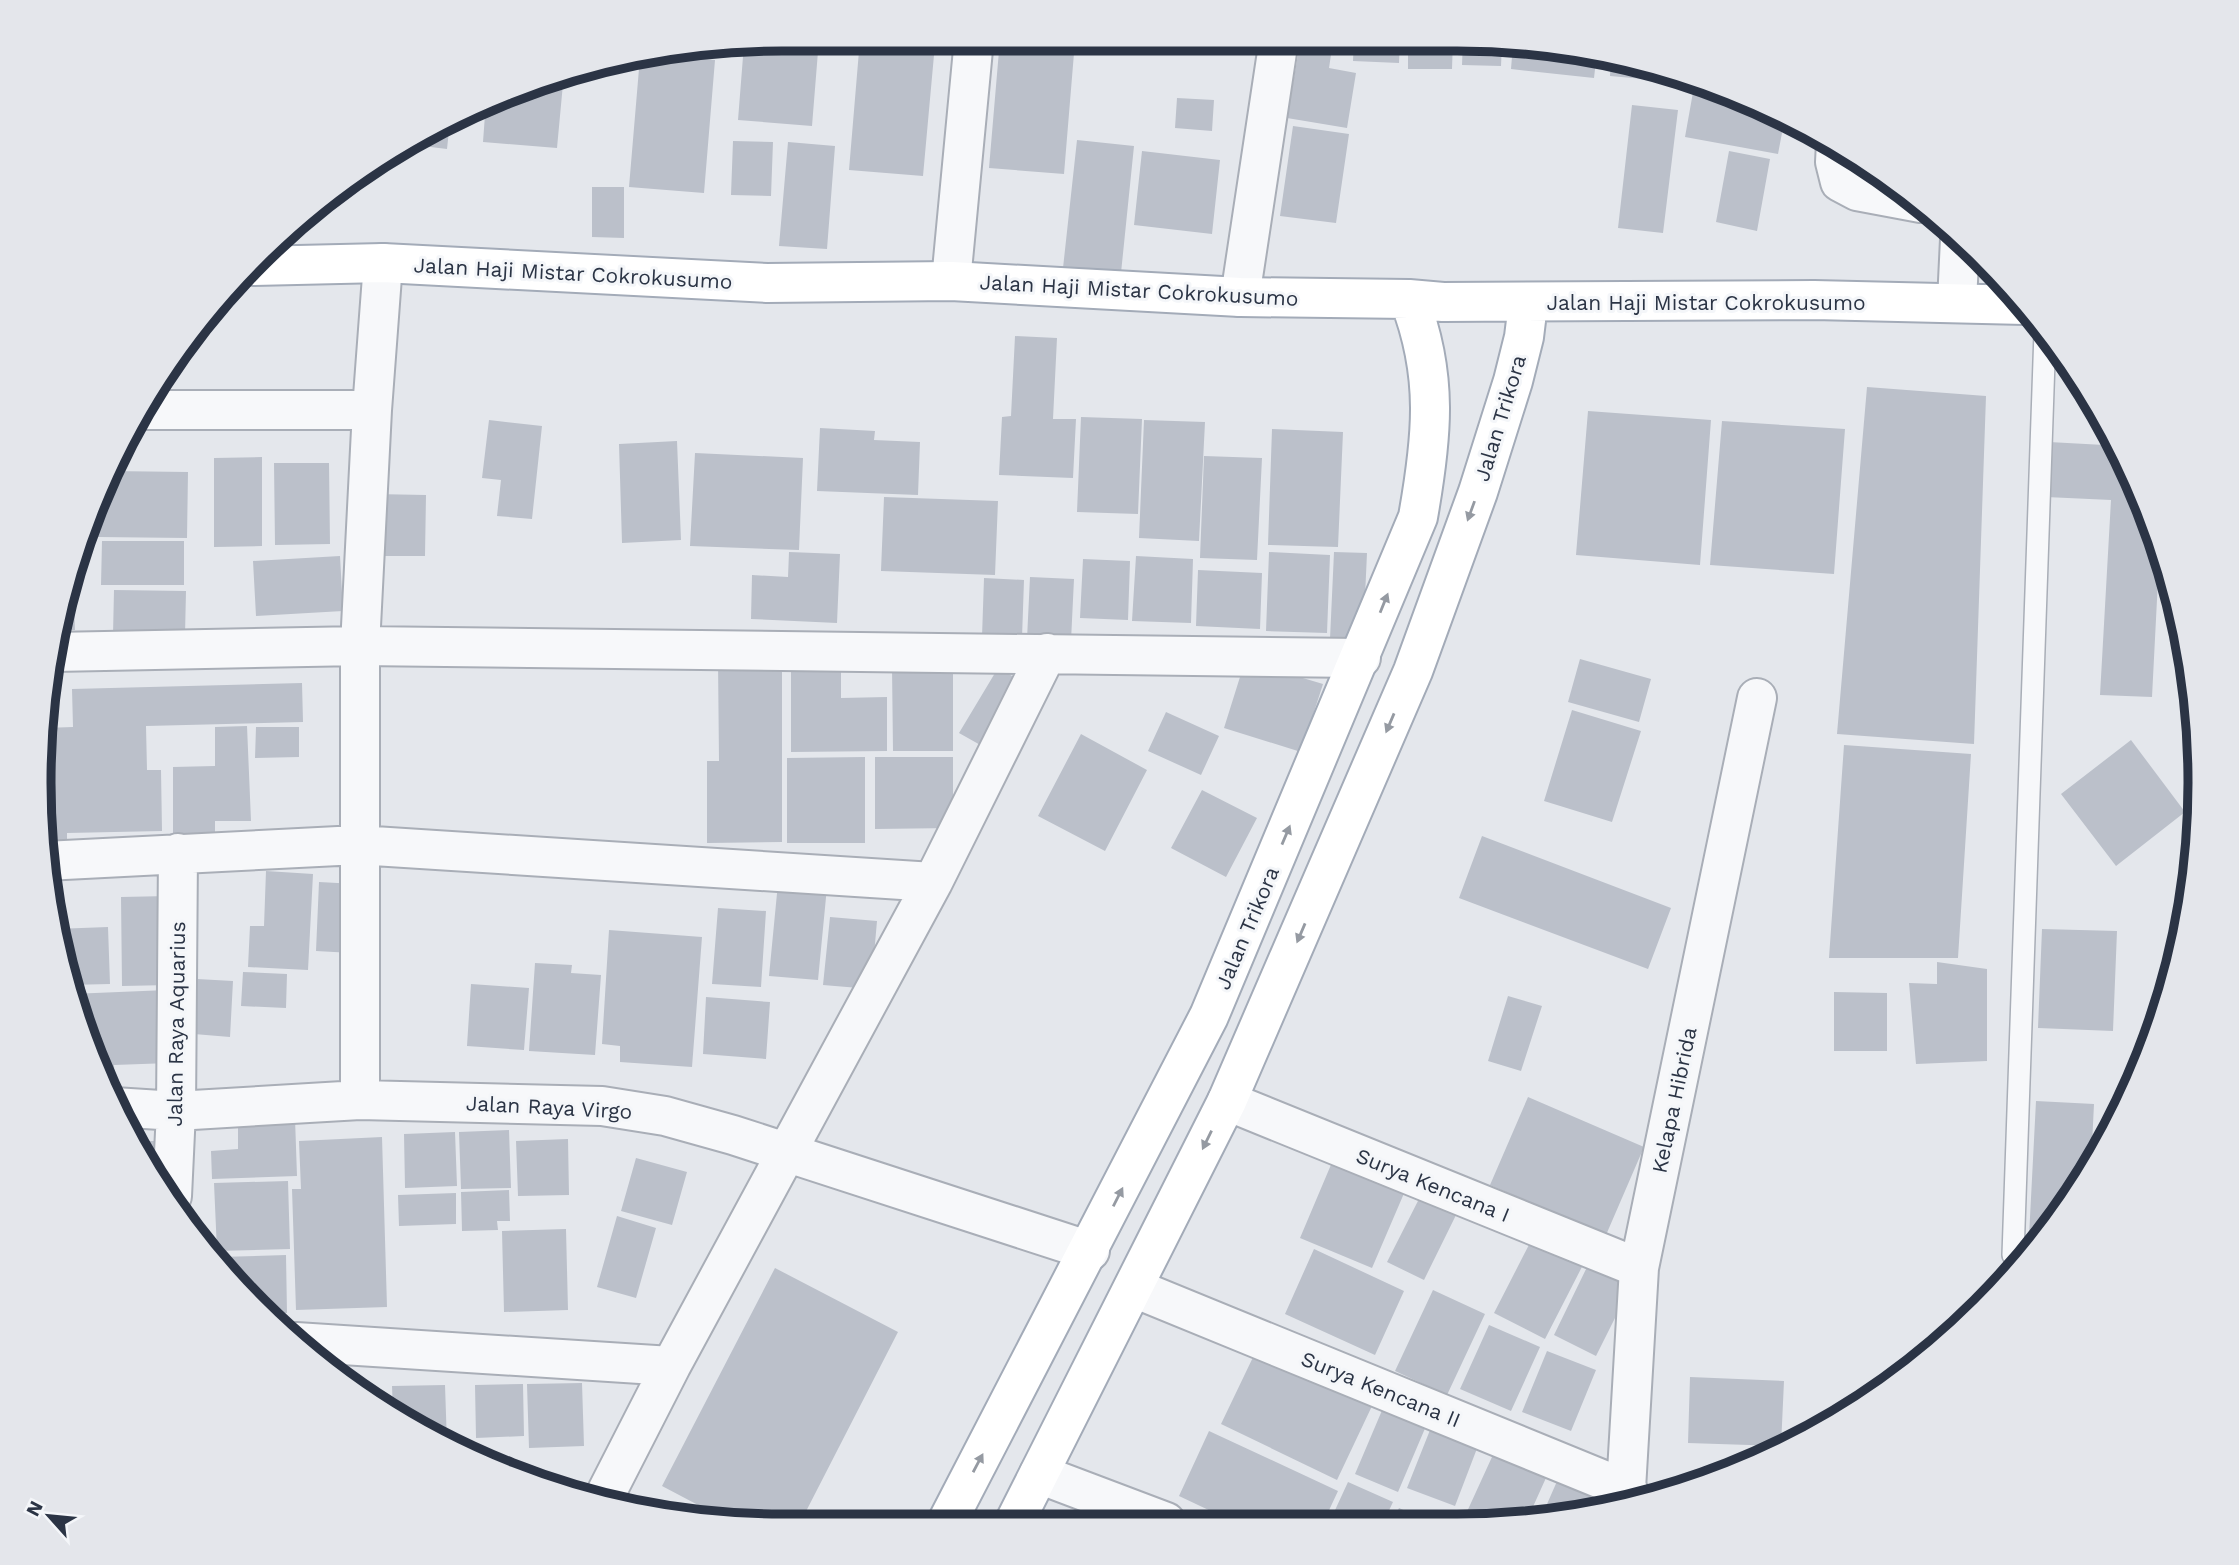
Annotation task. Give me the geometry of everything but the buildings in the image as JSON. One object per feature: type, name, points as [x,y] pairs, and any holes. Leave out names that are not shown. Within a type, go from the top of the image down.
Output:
[{"type":"main road","name":"Jalan Haji Mistar Cokrokusumo","points":[[264,266],[383,263],[767,283],[951,281],[1240,297],[1409,299],[1528,304],[1956,302],[2011,304]]},
{"type":"main road","name":"Jalan Trikora","points":[[951,1514],[1090,1251],[1209,1016],[1418,517],[1430,450],[1432,398],[1423,335],[1409,299]]},
{"type":"main road","name":"Jalan Trikora","points":[[1019,1514],[1227,1101],[1413,670],[1478,492],[1513,381],[1524,337],[1528,304]]},
{"type":"street","points":[[951,281],[973,51]]},
{"type":"street","points":[[1240,297],[1277,51]]},
{"type":"street","points":[[1835,157],[1840,182],[1857,191],[1897,199]]},
{"type":"street","points":[[1956,302],[1959,251]]},
{"type":"street","points":[[360,1100],[360,646],[372,410],[383,263]]},
{"type":"street","points":[[153,410],[372,410]]},
{"type":"street","points":[[63,652],[360,646],[1361,658]]},
{"type":"street","points":[[607,1492],[671,1366],[933,882],[1047,653]]},
{"type":"street","name":"Kelapa Hibrida","points":[[1626,1494],[1639,1268],[1757,698]]},
{"type":"street","points":[[55,860],[358,845],[933,882]]},
{"type":"street","name":"Jalan Raya Aquarius","points":[[172,1186],[176,1111],[178,853]]},
{"type":"street","name":"Jalan Raya Virgo","points":[[127,1108],[176,1111],[360,1100],[603,1106],[665,1116],[1090,1251]]},
{"type":"street","name":"Surya Kencana I","points":[[1227,1101],[1639,1268]]},
{"type":"street","name":"Surya Kencana II","points":[[1134,1288],[1619,1495]]},
{"type":"street","points":[[312,1343],[671,1366]]},
{"type":"street","points":[[1039,1474],[1145,1514]]},
{"type":"lane","points":[[2013,1255],[2044,347]]}]
